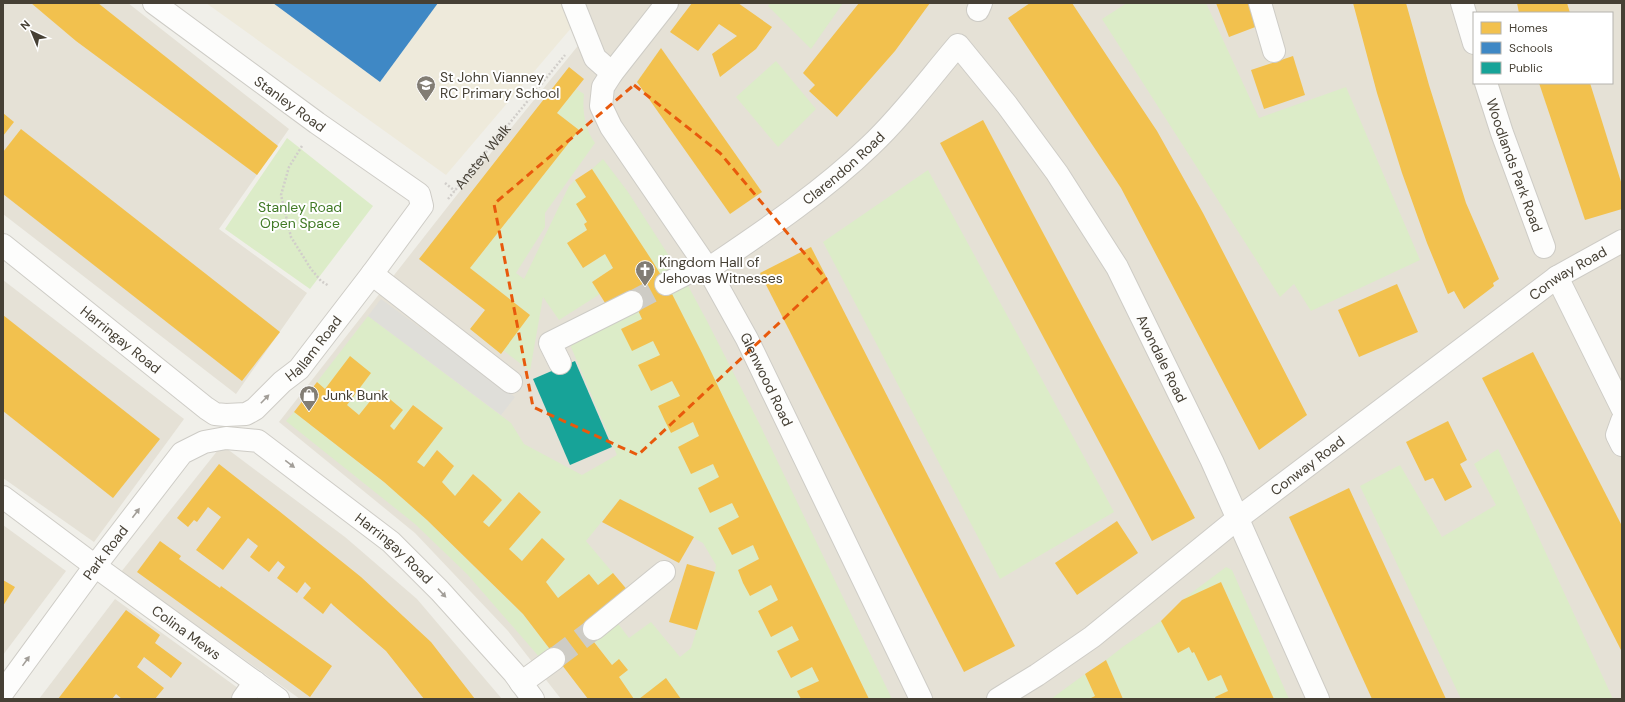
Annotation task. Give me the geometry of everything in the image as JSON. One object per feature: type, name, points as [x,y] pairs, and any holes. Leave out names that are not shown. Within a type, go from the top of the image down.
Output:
[{"type":"street","name":"Stanley Road","points":[[154,3],[317,123],[419,194],[422,206]]},
{"type":"street","points":[[573,3],[595,58],[612,73]]},
{"type":"street","name":"Glenwood Road","points":[[666,3],[603,87],[601,106],[611,127],[706,266],[747,339],[921,699]]},
{"type":"street","points":[[1260,3],[1274,51]]},
{"type":"street","points":[[1462,3],[1473,40]]},
{"type":"street","name":"Clarendon Road","points":[[666,284],[706,266],[765,231],[800,205],[870,146],[900,115],[958,45]]},
{"type":"street","name":"Avondale Road","points":[[958,45],[1007,105],[1057,173],[1117,267],[1212,461],[1318,699]]},
{"type":"street","name":"Woodlands Park Road","points":[[1486,84],[1502,133],[1544,247]]},
{"type":"street","name":"Hallam Road","points":[[246,414],[255,409],[282,382],[299,369],[422,206]]},
{"type":"street","name":"Conway Road","points":[[998,699],[1037,675],[1092,637],[1237,520],[1557,276],[1622,241]]},
{"type":"street","name":"Harringay Road","points":[[3,245],[186,394],[215,414],[246,414]]},
{"type":"street","points":[[372,274],[511,382]]},
{"type":"street","points":[[1557,276],[1622,408]]},
{"type":"street","points":[[560,363],[550,343],[632,302]]},
{"type":"street","points":[[1622,421],[1617,435],[1622,445]]},
{"type":"street","name":"Harringay Road","points":[[226,438],[258,441],[391,542],[440,591],[514,673],[527,691]]},
{"type":"street","name":"Park Road","points":[[3,692],[95,566],[182,453],[204,442],[226,438]]},
{"type":"street","name":"Colina Mews","points":[[3,497],[95,566],[249,691],[278,699]]},
{"type":"street","points":[[594,629],[664,572]]},
{"type":"street","points":[[527,691],[554,659]]},
{"type":"path","name":"Anstey Walk","points":[[445,203],[584,32]]},
{"type":"path","points":[[317,123],[289,167],[282,195],[291,236],[299,249],[321,281],[350,303]]},
{"type":"highlighted area","points":[[634,85],[720,153],[826,279],[638,455],[533,407],[494,204]]},
{"type":"shaded area","points":[[3,3],[128,3],[289,129],[219,229],[307,293],[236,394],[3,214]]},
{"type":"shaded area","name":"St John Vianney RC Primary School","points":[[206,3],[561,3],[572,27],[446,175]]},
{"type":"shaded area","points":[[585,3],[1622,3],[1622,699],[561,699],[508,631],[415,533],[279,422],[460,191],[594,26]]},
{"type":"shaded area","points":[[3,280],[184,419],[94,542],[3,478]]},
{"type":"shaded area","points":[[381,299],[515,397],[501,415],[368,316]]},
{"type":"shaded area","points":[[222,445],[345,537],[417,599],[502,699],[300,699],[121,572]]},
{"type":"shaded area","points":[[3,525],[66,571],[3,655]]},
{"type":"shaded area","points":[[115,599],[253,699],[39,699]]},
{"type":"green space","points":[[770,3],[843,3],[811,49],[768,6]]},
{"type":"green space","points":[[1127,3],[1206,3],[1259,118],[1346,87],[1420,260],[1311,311],[1294,284],[1280,297],[1102,19]]},
{"type":"green space","points":[[776,61],[816,109],[778,147],[736,97]]},
{"type":"green space","points":[[576,89],[584,94],[583,107],[585,120],[595,143],[545,213],[545,227],[516,273],[524,279],[569,186],[575,180],[586,197],[587,222],[584,224],[587,230],[567,243],[583,268],[605,254],[613,268],[592,282],[600,294],[559,320],[543,297],[530,371],[503,350],[530,315],[470,268],[579,130],[557,113]]},
{"type":"green space","name":"Stanley Road Open Space","points":[[287,138],[373,206],[310,289],[225,229]]},
{"type":"green space","points":[[603,159],[628,192],[678,270],[663,279],[592,169]]},
{"type":"green space","points":[[928,170],[1114,512],[1000,579],[823,242]]},
{"type":"green space","points":[[686,282],[760,425],[892,699],[869,699],[670,290]]},
{"type":"green space","points":[[636,306],[642,319],[621,329],[653,341],[660,355],[639,365],[651,391],[672,381],[680,396],[671,433],[693,422],[699,436],[678,447],[691,474],[713,464],[719,477],[698,489],[710,513],[732,503],[739,517],[718,528],[732,555],[753,545],[759,559],[738,570],[750,596],[771,585],[778,600],[758,611],[771,637],[792,626],[799,640],[777,651],[790,678],[812,667],[819,681],[797,691],[801,699],[634,699],[619,677],[628,670],[619,659],[612,665],[593,640],[616,621],[629,638],[651,622],[680,657],[691,648],[716,565],[703,543],[620,499],[586,541],[613,573],[598,585],[589,574],[558,598],[546,582],[565,559],[542,538],[522,561],[509,549],[541,512],[520,492],[489,527],[483,522],[502,500],[473,474],[455,496],[442,482],[454,466],[437,450],[424,467],[417,462],[443,428],[413,405],[394,430],[390,426],[389,399],[379,390],[359,415],[347,405],[350,357],[325,389],[317,382],[368,316],[511,423],[524,444],[582,475],[617,455],[568,340]]},
{"type":"green space","points":[[294,412],[384,482],[427,520],[523,614],[551,651],[541,659],[467,574],[415,524],[286,421]]},
{"type":"green space","points":[[1498,449],[1613,699],[1461,699],[1360,486],[1400,465],[1442,537],[1496,505],[1474,464]]},
{"type":"green space","points":[[1226,567],[1232,570],[1289,699],[1274,699],[1221,582],[1182,600]]},
{"type":"green space","points":[[1161,621],[1178,652],[1189,647],[1192,653],[1194,652],[1208,680],[1221,675],[1228,691],[1216,699],[1123,699],[1106,660]]},
{"type":"green space","points":[[1085,674],[1095,696],[1089,699],[1051,699]]},
{"type":"building: Homes","points":[[31,3],[98,3],[278,146],[257,175],[76,41]]},
{"type":"building: Homes","points":[[692,3],[738,3],[772,27],[756,49],[720,77],[712,54],[737,36],[719,24],[698,51],[670,32]]},
{"type":"building: Homes","points":[[859,3],[930,3],[895,51],[837,117],[809,91],[815,85],[803,73]]},
{"type":"building: Homes","points":[[1030,3],[1072,3],[1157,131],[1203,213],[1307,415],[1259,450],[1121,188],[1008,18]]},
{"type":"building: Homes","points":[[1216,3],[1249,3],[1258,26],[1229,37]]},
{"type":"building: Homes","points":[[1353,3],[1406,3],[1429,85],[1466,203],[1499,279],[1493,283],[1494,286],[1464,309],[1454,291],[1448,294],[1427,243],[1402,173],[1377,93]]},
{"type":"building: Homes","points":[[1517,3],[1567,3],[1570,12],[1519,12]]},
{"type":"building: Homes","points":[[661,48],[762,192],[730,214],[637,82]]},
{"type":"building: Homes","points":[[1293,56],[1305,95],[1264,109],[1251,70]]},
{"type":"building: Homes","points":[[569,67],[584,79],[557,113],[579,130],[470,268],[530,315],[501,354],[470,329],[485,310],[419,259]]},
{"type":"building: Homes","points":[[1539,84],[1590,84],[1622,185],[1622,209],[1585,220]]},
{"type":"building: Homes","points":[[3,113],[14,122],[3,136]]},
{"type":"building: Homes","points":[[983,120],[1195,518],[1152,541],[940,143]]},
{"type":"building: Homes","points":[[21,129],[280,332],[242,381],[3,194],[3,152]]},
{"type":"building: Homes","points":[[592,169],[670,290],[702,353],[869,699],[801,699],[797,691],[819,681],[812,667],[791,678],[777,651],[799,640],[792,626],[771,637],[758,611],[778,600],[771,585],[750,596],[743,583],[738,570],[759,559],[753,545],[732,555],[718,528],[739,517],[732,503],[710,513],[698,488],[719,477],[713,464],[691,474],[678,447],[699,436],[693,422],[671,433],[665,421],[658,406],[680,396],[672,381],[651,391],[638,365],[660,355],[653,341],[632,351],[621,329],[642,319],[636,306],[607,306],[592,282],[613,268],[605,254],[583,268],[567,243],[587,230],[584,224],[587,222],[576,204],[586,197],[575,180]]},
{"type":"building: Homes","points":[[811,247],[1015,646],[964,672],[760,273]]},
{"type":"building: Homes","points":[[1397,284],[1418,332],[1359,357],[1338,310]]},
{"type":"building: Homes","points":[[3,315],[160,439],[113,498],[3,411]]},
{"type":"building: Homes","points":[[1533,352],[1622,526],[1622,652],[1482,378]]},
{"type":"building: Homes","points":[[350,356],[371,373],[347,405],[359,415],[379,390],[403,410],[390,426],[394,430],[413,405],[443,428],[417,462],[424,467],[437,450],[454,466],[442,482],[455,496],[473,474],[486,485],[502,500],[483,522],[489,527],[519,492],[541,512],[509,549],[522,561],[542,538],[565,559],[546,582],[558,598],[589,574],[598,585],[613,573],[629,592],[583,628],[612,665],[619,659],[628,670],[619,677],[634,699],[588,699],[523,614],[427,520],[384,482],[294,412],[317,382],[325,389]]},
{"type":"building: Homes","points":[[1448,421],[1467,460],[1460,464],[1472,487],[1445,501],[1433,478],[1425,481],[1406,442]]},
{"type":"building: Homes","points":[[219,464],[361,577],[431,642],[475,699],[424,699],[386,651],[331,603],[323,614],[303,598],[311,588],[305,582],[297,593],[277,578],[285,567],[278,561],[269,572],[250,557],[258,546],[248,538],[223,570],[196,550],[221,517],[208,507],[197,522],[194,520],[188,527],[177,518]]},
{"type":"building: Homes","points":[[1349,488],[1446,699],[1372,699],[1289,517]]},
{"type":"building: Homes","points":[[620,499],[694,537],[679,563],[602,522]]},
{"type":"building: Homes","points":[[1117,521],[1138,553],[1077,595],[1055,563]]},
{"type":"building: Homes","points":[[160,541],[181,556],[179,559],[220,588],[221,586],[332,666],[310,697],[137,572]]},
{"type":"building: Homes","points":[[687,564],[715,572],[697,630],[669,622]]},
{"type":"building: Homes","points":[[3,580],[15,587],[3,606]]},
{"type":"building: Homes","points":[[1221,582],[1274,699],[1216,699],[1215,697],[1228,691],[1221,675],[1208,681],[1194,652],[1192,653],[1189,647],[1178,653],[1161,621],[1182,600]]},
{"type":"building: Homes","points":[[126,610],[160,635],[155,643],[182,663],[171,678],[144,657],[137,667],[164,688],[155,699],[122,699],[116,694],[112,699],[58,699]]},
{"type":"building: Homes","points":[[1106,660],[1123,699],[1089,699],[1095,696],[1085,674]]},
{"type":"building: Homes","points":[[666,678],[681,699],[639,699]]},
{"type":"building: Schools","points":[[273,3],[438,3],[380,82]]},
{"type":"building: Public","points":[[575,361],[612,447],[570,465],[533,379]]},
{"type":"tunnel","points":[[632,302],[666,284]]},
{"type":"tunnel","points":[[554,659],[594,629]]},
{"type":"place","name":"St John Vianney RC Primary School","points":[[426,102]]},
{"type":"place","name":"Kingdom Hall of Jehovas Witnesses","points":[[645,287]]},
{"type":"place","name":"Junk Bunk","points":[[309,412]]}]
